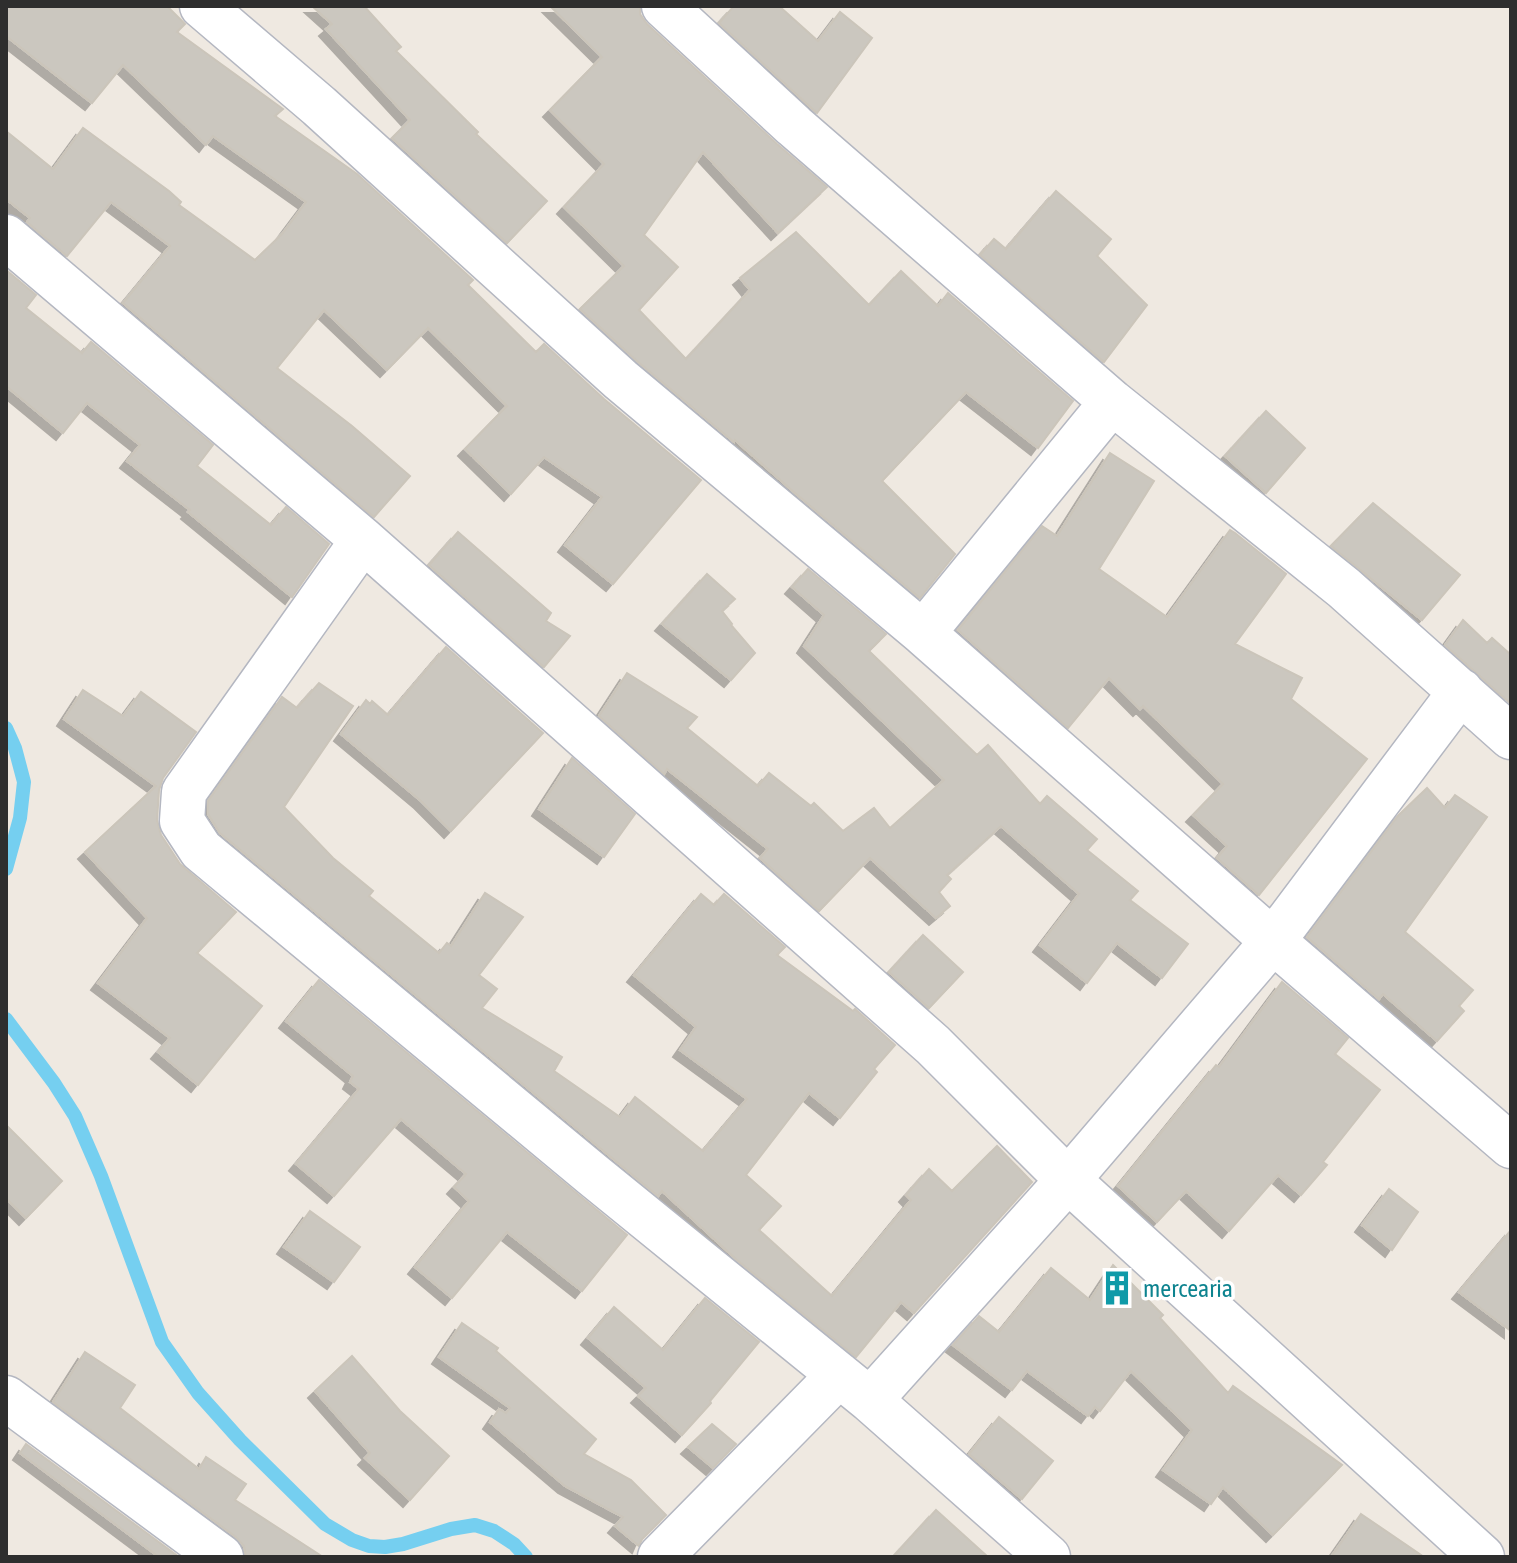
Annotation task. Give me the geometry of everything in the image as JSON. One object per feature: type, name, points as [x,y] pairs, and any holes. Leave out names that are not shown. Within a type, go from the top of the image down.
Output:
[{"type":"street","points":[[202,6],[319,106],[621,380],[923,633],[1511,1146]]},
{"type":"street","points":[[664,6],[794,126],[1112,402],[1344,588],[1511,737]]},
{"type":"street","points":[[6,237],[363,540],[933,1045],[1068,1180],[1482,1557]]},
{"type":"street","points":[[923,633],[1112,402]]},
{"type":"street","points":[[363,540],[184,792],[182,821],[201,850],[593,1175],[855,1387],[1048,1557]]},
{"type":"street","points":[[660,1557],[855,1387],[1068,1180],[1273,941],[1461,691]]},
{"type":"street","points":[[6,1398],[221,1557]]},
{"type":"building","points":[[6,6],[167,6],[185,24],[177,32],[283,109],[275,116],[357,174],[473,280],[468,285],[536,352],[544,344],[701,480],[613,584],[565,545],[602,497],[544,457],[511,494],[465,449],[507,406],[428,328],[387,370],[324,310],[277,368],[410,476],[374,517],[123,303],[170,246],[111,202],[67,256],[27,222],[30,218],[6,199],[6,131],[53,169],[83,128],[169,191],[181,202],[179,205],[255,260],[282,234],[306,202],[213,136],[206,145],[123,65],[92,103],[6,36]]},
{"type":"building","points":[[312,6],[364,6],[401,47],[396,51],[478,132],[476,134],[547,201],[507,243],[392,138],[410,120],[326,29],[332,24]]},
{"type":"building","points":[[550,6],[640,6],[640,14],[647,24],[827,187],[778,233],[703,152],[644,235],[678,267],[639,310],[686,359],[750,290],[740,278],[796,232],[869,305],[901,271],[938,306],[948,293],[1073,401],[1038,448],[966,392],[882,481],[955,554],[920,598],[637,361],[580,309],[624,266],[564,207],[604,164],[550,110],[602,57]]},
{"type":"building","points":[[734,6],[779,6],[818,41],[840,12],[872,38],[817,113],[719,23]]},
{"type":"building","points":[[1056,191],[1111,239],[1097,256],[1147,305],[1104,362],[980,255],[994,239],[1006,249]]},
{"type":"building","points":[[6,270],[36,295],[26,308],[82,353],[91,342],[213,445],[197,466],[271,525],[286,507],[329,544],[292,597],[127,461],[140,445],[87,403],[63,433],[6,386]]},
{"type":"building","points":[[1266,411],[1305,448],[1266,493],[1225,456]]},
{"type":"building","points":[[1110,453],[1154,481],[1099,569],[1167,617],[1230,530],[1235,533],[1286,574],[1235,644],[1302,678],[1291,699],[1367,759],[1259,895],[1217,858],[1227,846],[1193,815],[1223,784],[1143,706],[1140,709],[1109,678],[1068,728],[958,630],[1042,526],[1057,536]]},
{"type":"building","points":[[1373,503],[1460,575],[1422,620],[1331,546]]},
{"type":"building","points":[[458,532],[551,613],[546,621],[570,636],[544,667],[429,565]]},
{"type":"building","points":[[808,569],[886,634],[869,651],[977,755],[988,745],[1040,804],[1047,796],[1097,839],[1087,850],[1138,891],[1130,900],[1188,944],[1162,978],[1117,943],[1087,983],[1040,945],[1079,894],[1001,826],[947,875],[951,879],[939,892],[950,906],[936,918],[870,858],[819,911],[760,858],[768,849],[667,769],[664,774],[599,716],[627,673],[697,717],[687,728],[758,786],[769,773],[811,806],[814,803],[843,831],[874,808],[890,828],[944,780],[804,646],[824,615],[792,587]]},
{"type":"building","points":[[707,574],[735,599],[722,611],[755,653],[731,680],[662,624]]},
{"type":"building","points":[[1463,620],[1487,643],[1492,638],[1511,655],[1511,704],[1445,645]]},
{"type":"building","points":[[446,647],[543,733],[451,831],[421,801],[341,734],[366,700],[370,704],[372,701],[388,715]]},
{"type":"building","points":[[319,683],[353,706],[284,807],[333,858],[373,891],[369,896],[439,953],[447,943],[451,946],[485,893],[523,917],[479,975],[497,989],[482,1008],[562,1057],[554,1071],[620,1117],[635,1097],[703,1151],[747,1099],[680,1050],[696,1027],[634,975],[701,894],[714,905],[724,894],[785,947],[777,955],[853,1011],[855,1009],[895,1045],[840,1118],[809,1093],[746,1175],[781,1206],[759,1230],[832,1296],[911,1200],[906,1195],[929,1169],[952,1191],[997,1146],[1032,1182],[914,1313],[901,1302],[856,1357],[737,1260],[662,1191],[658,1196],[220,833],[208,814],[208,801],[282,697],[297,708]]},
{"type":"building","points":[[83,690],[123,716],[141,692],[196,732],[163,778],[157,820],[161,835],[180,864],[236,912],[197,953],[262,1006],[198,1085],[158,1052],[170,1038],[98,983],[147,918],[85,852],[156,786],[64,719]]},
{"type":"building","points":[[572,758],[635,814],[604,857],[539,809]]},
{"type":"building","points":[[1427,788],[1445,808],[1455,795],[1487,817],[1405,932],[1473,990],[1459,1006],[1464,1011],[1437,1041],[1383,994],[1379,999],[1307,937],[1398,816]]},
{"type":"building","points":[[923,935],[963,972],[929,1008],[889,972]]},
{"type":"building","points":[[319,980],[627,1235],[582,1291],[507,1232],[452,1298],[415,1267],[469,1201],[454,1187],[466,1174],[401,1119],[334,1196],[296,1164],[359,1089],[350,1082],[353,1076],[286,1021]]},
{"type":"building","points":[[1282,982],[1348,1038],[1335,1054],[1380,1090],[1323,1162],[1327,1165],[1301,1195],[1278,1175],[1229,1231],[1186,1191],[1157,1222],[1118,1186],[1216,1065],[1219,1067]]},
{"type":"building","points":[[6,1125],[62,1181],[26,1218],[6,1198]]},
{"type":"building","points":[[1389,1189],[1418,1212],[1392,1250],[1362,1225]]},
{"type":"building","points":[[310,1211],[360,1247],[334,1282],[284,1247]]},
{"type":"building","points":[[1511,1230],[1511,1331],[1459,1292]]},
{"type":"building","points":[[1113,1265],[1163,1315],[1160,1318],[1228,1393],[1233,1386],[1342,1465],[1273,1535],[1223,1487],[1211,1504],[1163,1470],[1192,1430],[1131,1371],[1100,1411],[1095,1407],[1088,1416],[1027,1371],[1012,1390],[953,1345],[979,1316],[999,1332],[1051,1268],[1090,1300]]},
{"type":"building","points":[[705,1298],[759,1342],[682,1435],[638,1396],[646,1388],[588,1338],[614,1307],[663,1350]]},
{"type":"building","points":[[462,1323],[498,1348],[496,1351],[596,1439],[584,1454],[631,1480],[666,1515],[639,1546],[615,1526],[623,1517],[565,1486],[490,1422],[499,1409],[506,1413],[510,1408],[439,1357]]},
{"type":"building","points":[[85,1352],[135,1385],[120,1408],[199,1469],[206,1457],[246,1484],[235,1500],[323,1557],[246,1557],[244,1546],[236,1537],[53,1402]]},
{"type":"building","points":[[352,1356],[400,1411],[449,1456],[410,1500],[365,1458],[370,1453],[315,1391]]},
{"type":"building","points":[[999,1417],[1053,1461],[1022,1499],[969,1454]]},
{"type":"building","points":[[712,1424],[736,1444],[713,1468],[688,1447]]},
{"type":"building","points":[[26,1444],[179,1557],[159,1557],[20,1453]]},
{"type":"building","points":[[936,1510],[988,1557],[893,1557]]},
{"type":"building","points":[[1361,1514],[1424,1557],[1331,1557]]},
{"type":"waterway","points":[[6,728],[24,782],[20,818],[6,869]]},
{"type":"waterway","points":[[6,1019],[75,1116],[101,1176],[162,1342],[198,1393],[240,1440],[325,1524],[352,1540],[385,1547],[475,1525],[494,1531],[514,1544],[526,1557]]},
{"type":"place","name":"mercearia","points":[[1117,1288]]}]
